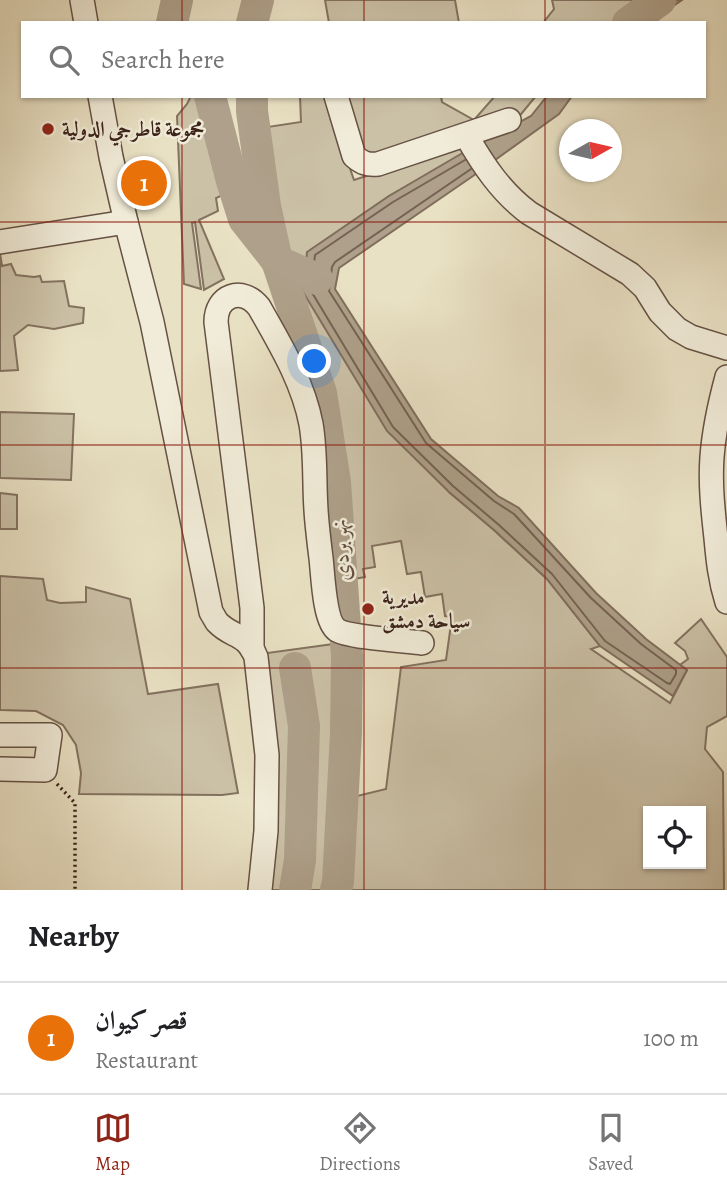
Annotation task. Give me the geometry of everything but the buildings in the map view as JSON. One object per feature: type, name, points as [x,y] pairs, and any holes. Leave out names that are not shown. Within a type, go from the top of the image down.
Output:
[{"type":"street","points":[[82,0],[86,21]]},
{"type":"street","points":[[100,98],[111,157],[152,322],[211,612],[217,622],[242,638],[256,657],[267,755],[266,831],[260,890]]},
{"type":"street","points":[[337,98],[354,156],[369,165],[509,120]]},
{"type":"street","points":[[466,135],[493,178],[529,214],[630,274],[645,288],[660,312],[677,329],[691,337],[727,348]]},
{"type":"street","points":[[0,242],[126,222]]},
{"type":"street","points":[[252,649],[252,608],[216,322],[216,314],[224,300],[239,295],[254,301],[259,307],[292,368],[303,395],[314,452],[316,513],[327,607],[332,625],[347,633],[422,643]]},
{"type":"street","points":[[727,377],[719,407],[712,458],[712,502],[718,560],[727,601]]},
{"type":"street","points":[[0,735],[50,735],[44,770],[0,769]]},
{"type":"path","points":[[44,770],[75,803],[75,890]]},
{"type":"shaded area","points":[[325,0],[455,0],[459,21],[329,21]]},
{"type":"shaded area","points":[[552,0],[647,0],[619,21],[545,21],[554,9]]},
{"type":"shaded area","points":[[190,98],[206,98],[225,174],[225,194],[216,198],[218,211],[199,220],[224,279],[204,290],[195,222],[192,223],[201,289],[184,284],[177,116]]},
{"type":"shaded area","points":[[300,98],[326,98],[354,180],[484,138],[489,139],[389,196],[308,252],[449,492],[547,579],[600,646],[591,649],[670,703],[687,670],[680,665],[688,659],[685,651],[675,643],[701,619],[727,657],[727,716],[707,727],[705,749],[723,772],[724,890],[342,890],[357,796],[386,789],[401,667],[446,660],[452,617],[445,616],[442,594],[425,597],[421,572],[407,574],[401,541],[372,546],[375,567],[363,569],[365,577],[344,581],[343,496],[333,390],[294,293],[265,160],[261,128],[301,122]]},
{"type":"shaded area","points":[[342,98],[441,98],[442,102],[474,120],[493,98],[534,98],[517,119],[377,159],[354,144]]},
{"type":"shaded area","points":[[0,253],[2,266],[11,264],[16,275],[40,276],[42,282],[64,281],[69,306],[84,308],[83,323],[54,329],[28,325],[14,336],[18,370],[0,371]]},
{"type":"shaded area","points":[[0,412],[74,414],[71,480],[0,478]]},
{"type":"shaded area","points":[[0,493],[17,495],[17,529],[0,529]]},
{"type":"shaded area","points":[[0,576],[43,579],[47,600],[60,603],[86,602],[86,587],[130,599],[148,694],[218,684],[238,793],[79,794],[81,773],[76,745],[63,725],[36,711],[0,710]]},
{"type":"shaded area","points":[[341,643],[335,819],[326,890],[271,890],[267,653]]},
{"type":"water","points":[[660,0],[682,0],[651,21],[631,21]]},
{"type":"water","points":[[545,98],[571,98],[559,114],[339,268],[335,289],[431,439],[498,496],[519,508],[596,593],[646,639],[687,670],[673,696],[600,646],[547,579],[449,492],[387,431],[303,292],[307,252],[389,196],[531,116]]},
{"type":"waterway","points":[[172,21],[177,0]]},
{"type":"waterway","points":[[253,21],[258,0]]},
{"type":"waterway","name":"نهر بردى","points":[[631,21],[660,0]]},
{"type":"waterway","points":[[211,98],[244,219],[277,261],[317,279]]},
{"type":"waterway","name":"نهر بردى","points":[[252,98],[265,206],[277,261],[321,393],[335,482],[347,656],[346,733],[336,890]]},
{"type":"waterway","points":[[295,668],[304,726],[300,860],[295,890]]},
{"type":"place","name":"مجموعة قاطرجي الدولية","points":[[48,129]]},
{"type":"place","name":"قصر كيوان","points":[[144,183]]},
{"type":"place","name":"مديرية سياحة دمشق","points":[[368,609]]}]
